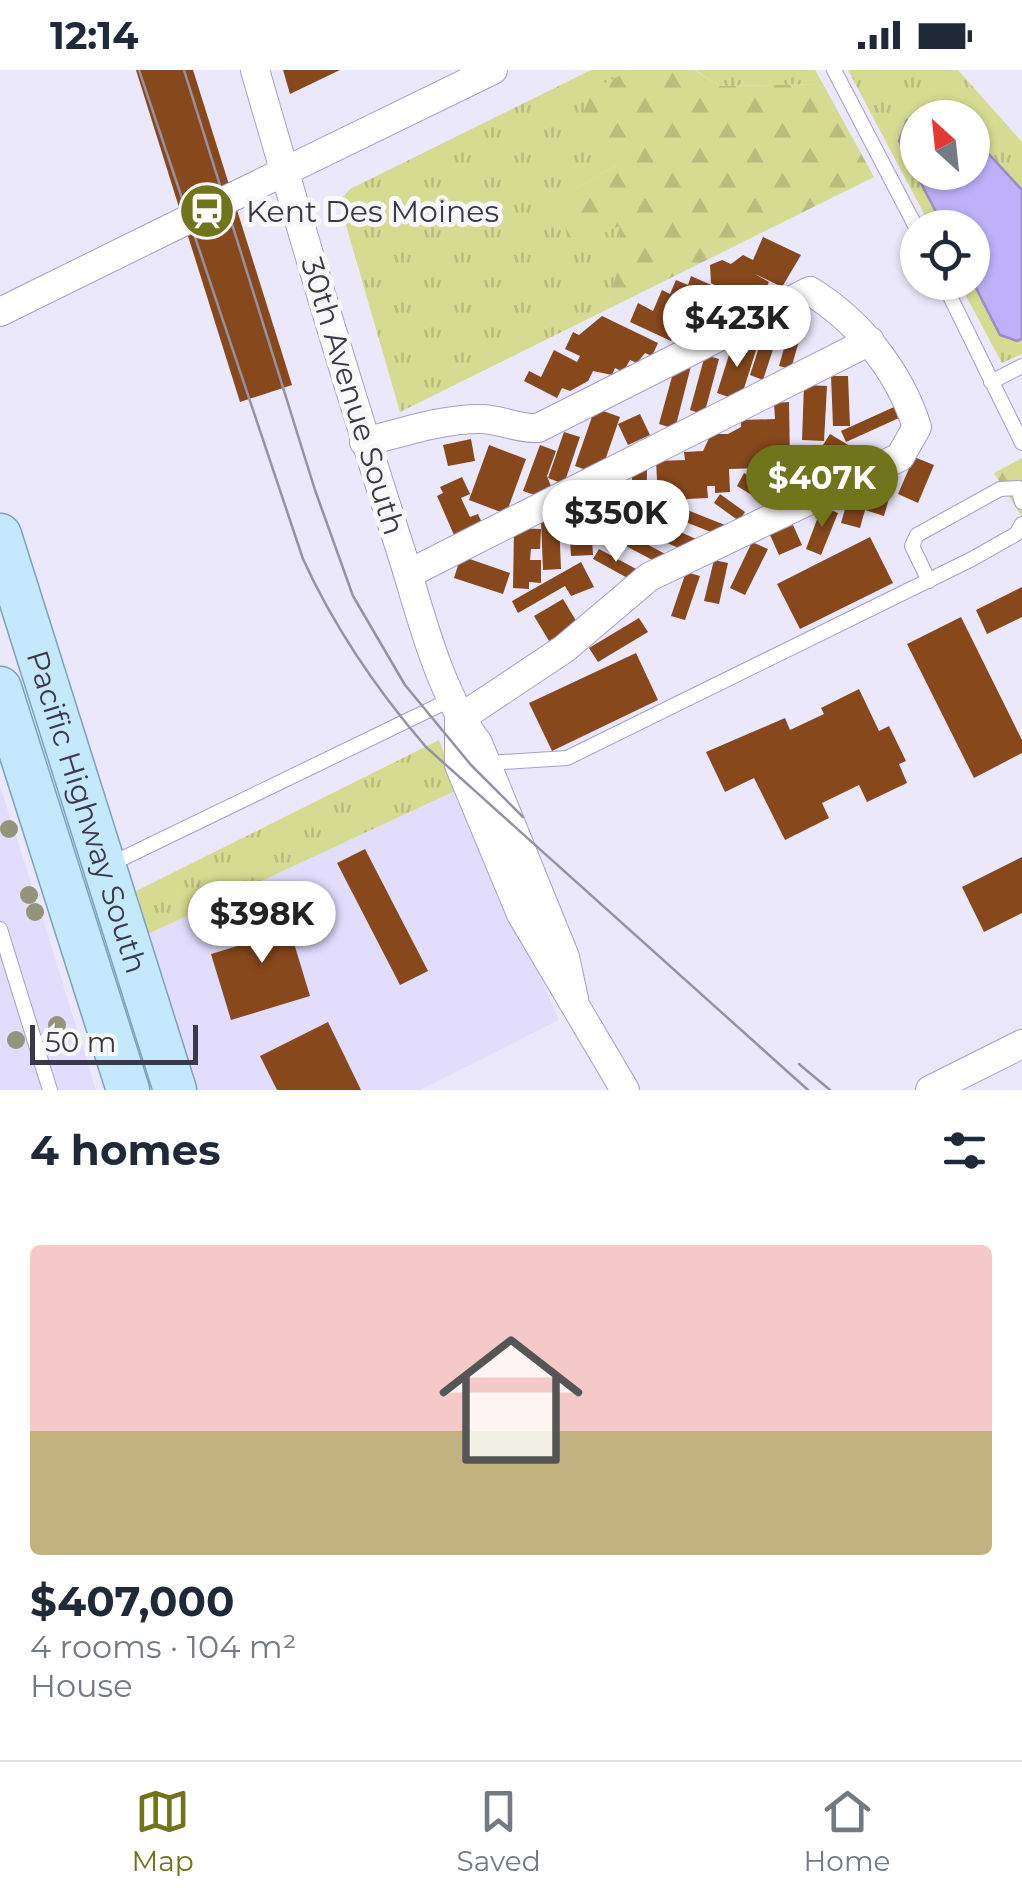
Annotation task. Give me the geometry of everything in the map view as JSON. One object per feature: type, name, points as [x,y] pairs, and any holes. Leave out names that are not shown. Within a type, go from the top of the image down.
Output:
[{"type":"main road","name":"Pacific Highway South","points":[[0,535],[175,1090]]},
{"type":"main road","name":"Pacific Highway South","points":[[0,688],[19,771],[128,1090]]},
{"type":"street","name":"30th Avenue South","points":[[255,70],[364,442],[408,574],[456,709],[486,763],[565,957],[574,999]]},
{"type":"street","points":[[220,204],[492,70]]},
{"type":"street","points":[[0,312],[192,218]]},
{"type":"street","points":[[364,442],[452,421],[487,419],[518,429],[538,428],[810,291],[844,312],[870,341],[910,404],[917,428],[900,457],[649,577],[564,649],[456,709]]},
{"type":"street","points":[[408,574],[870,341]]},
{"type":"street","name":"30th Avenue South","points":[[456,709],[459,765],[522,914],[545,961],[574,999],[625,1090]]},
{"type":"street","points":[[930,1090],[1022,1044]]},
{"type":"lane","points":[[834,70],[907,210]]},
{"type":"lane","points":[[952,300],[1022,443]]},
{"type":"lane","points":[[991,382],[1022,366]]},
{"type":"lane","points":[[929,580],[912,546],[917,535],[1000,490],[1018,488],[1022,502]]},
{"type":"lane","points":[[486,763],[568,758],[929,580],[1016,534],[1022,524]]},
{"type":"lane","points":[[106,866],[456,709]]},
{"type":"lane","points":[[0,929],[50,1090]]},
{"type":"shaded area","points":[[990,155],[1022,190],[1022,339],[1000,335],[982,300],[990,300],[990,210],[935,210],[925,190],[990,190]]},
{"type":"shaded area","points":[[0,786],[45,926],[96,1090],[0,1090]]},
{"type":"shaded area","points":[[457,790],[559,1020],[420,1090],[196,1090],[148,934]]},
{"type":"green space","points":[[591,70],[632,70],[594,89],[616,166],[574,189],[619,225],[623,255],[606,310],[400,412],[339,201],[350,189]]},
{"type":"green space","points":[[632,70],[694,70],[720,86],[823,84],[874,177],[606,310],[622,255],[619,226],[570,248],[563,217],[574,189],[616,166],[578,125],[594,88]]},
{"type":"green space","points":[[695,70],[815,70],[823,84],[720,86]]},
{"type":"green space","points":[[848,70],[958,70],[985,100],[900,100],[900,168]]},
{"type":"green space","points":[[990,106],[1022,142],[1022,354],[1002,363],[968,300],[990,300],[990,210],[922,210],[911,190],[990,190]]},
{"type":"green space","points":[[1022,458],[1022,517],[994,473]]},
{"type":"green space","points":[[439,740],[457,790],[148,934],[136,891]]},
{"type":"building","name":"Kent Des Moines","points":[[136,70],[193,70],[292,385],[240,402]]},
{"type":"building","points":[[283,70],[340,70],[290,94]]},
{"type":"building","points":[[763,237],[801,255],[782,287],[755,274],[769,282],[764,293],[743,290],[736,311],[717,302],[703,323],[672,309],[669,317],[688,325],[681,340],[673,336],[671,341],[630,322],[638,303],[653,311],[662,290],[670,294],[676,280],[688,285],[691,276],[727,292],[711,283],[710,265],[722,260],[731,264],[743,255],[753,260]]},
{"type":"building","points":[[794,313],[806,316],[791,369],[779,366]]},
{"type":"building","points":[[602,316],[658,343],[652,356],[645,353],[637,363],[630,360],[623,372],[615,368],[612,375],[593,371],[588,381],[570,391],[562,388],[557,398],[524,381],[529,371],[541,377],[554,350],[577,362],[580,356],[565,349],[573,332],[579,335]]},
{"type":"building","points":[[767,323],[780,328],[763,380],[750,375]]},
{"type":"building","points":[[734,339],[757,347],[740,401],[717,393]]},
{"type":"building","points":[[705,355],[719,359],[704,415],[690,410]]},
{"type":"building","points":[[676,362],[691,366],[675,429],[659,424]]},
{"type":"building","points":[[831,376],[848,376],[850,426],[833,426]]},
{"type":"building","points":[[804,385],[827,386],[824,441],[802,440]]},
{"type":"building","points":[[789,402],[790,462],[775,462],[774,452],[762,452],[763,468],[729,469],[730,492],[715,493],[715,486],[707,486],[708,498],[687,499],[687,504],[675,509],[675,516],[659,517],[656,461],[685,460],[684,452],[703,451],[711,434],[728,434],[741,427],[741,420],[775,419],[774,403]]},
{"type":"building","points":[[894,407],[899,418],[846,442],[841,431]]},
{"type":"building","points":[[595,408],[620,417],[600,475],[575,466]]},
{"type":"building","points":[[640,414],[650,435],[628,445],[618,424]]},
{"type":"building","points":[[564,432],[580,437],[564,484],[548,478]]},
{"type":"building","points":[[830,434],[870,458],[863,470],[823,445]]},
{"type":"building","points":[[471,439],[475,461],[448,466],[443,445]]},
{"type":"building","points":[[489,445],[526,459],[506,514],[469,500]]},
{"type":"building","points":[[540,445],[556,451],[547,476],[552,489],[535,495],[523,491]]},
{"type":"building","points":[[802,449],[832,469],[821,485],[791,466]]},
{"type":"building","points":[[914,457],[934,465],[918,503],[898,494]]},
{"type":"building","points":[[770,460],[809,484],[801,497],[762,472]]},
{"type":"building","points":[[632,470],[647,470],[646,533],[632,532]]},
{"type":"building","points":[[744,473],[781,495],[773,508],[737,486]]},
{"type":"building","points":[[875,475],[894,481],[884,516],[865,510],[860,528],[841,523],[851,488],[870,493]]},
{"type":"building","points":[[462,477],[470,494],[461,498],[470,517],[478,514],[482,523],[454,535],[437,496],[443,493],[440,487]]},
{"type":"building","points":[[624,492],[627,534],[615,540],[615,545],[604,545],[600,493]]},
{"type":"building","points":[[720,494],[745,512],[739,521],[714,503]]},
{"type":"building","points":[[590,506],[593,555],[571,556],[568,507]]},
{"type":"building","points":[[822,506],[838,513],[821,555],[806,549]]},
{"type":"building","points":[[682,508],[725,525],[721,536],[678,519]]},
{"type":"building","points":[[541,521],[559,521],[561,569],[543,570]]},
{"type":"building","points":[[656,521],[696,539],[690,553],[649,535]]},
{"type":"building","points":[[793,525],[802,545],[779,555],[770,535]]},
{"type":"building","points":[[514,528],[541,529],[540,549],[531,549],[530,560],[541,560],[541,583],[529,582],[529,589],[513,588]]},
{"type":"building","points":[[628,534],[667,555],[662,565],[622,544]]},
{"type":"building","points":[[870,537],[893,583],[800,629],[777,584]]},
{"type":"building","points":[[752,542],[768,549],[745,595],[730,588]]},
{"type":"building","points":[[599,549],[638,570],[633,581],[593,559]]},
{"type":"building","points":[[461,556],[510,573],[503,594],[454,578]]},
{"type":"building","points":[[714,560],[728,563],[719,604],[704,601]]},
{"type":"building","points":[[581,562],[594,587],[571,596],[565,586],[518,613],[512,601]]},
{"type":"building","points":[[686,572],[700,576],[685,620],[671,616]]},
{"type":"building","points":[[1022,587],[1022,617],[987,634],[976,610]]},
{"type":"building","points":[[563,599],[578,624],[549,641],[534,616]]},
{"type":"building","points":[[961,617],[1022,740],[1022,753],[974,778],[907,644]]},
{"type":"building","points":[[639,618],[648,632],[598,662],[589,648]]},
{"type":"building","points":[[636,653],[658,700],[552,751],[529,703]]},
{"type":"building","points":[[859,689],[879,731],[889,726],[906,761],[899,764],[907,783],[867,802],[859,785],[822,803],[829,818],[785,840],[754,778],[725,792],[706,752],[785,718],[790,730],[824,714],[821,708]]},
{"type":"building","points":[[365,849],[428,971],[400,985],[337,863]]},
{"type":"building","points":[[1022,857],[1022,913],[984,932],[962,887]]},
{"type":"building","points":[[280,897],[310,996],[231,1020],[211,954],[258,940],[249,907]]},
{"type":"building","points":[[328,1022],[361,1090],[277,1090],[260,1056]]},
{"type":"tram line","points":[[139,70],[303,559],[358,657],[426,747],[808,1090]]},
{"type":"tram line","points":[[184,70],[315,490],[353,596],[405,685],[471,765],[523,817]]},
{"type":"tram line","points":[[799,1064],[830,1090]]},
{"type":"place","name":"Kent Des Moines","points":[[207,211]]}]
